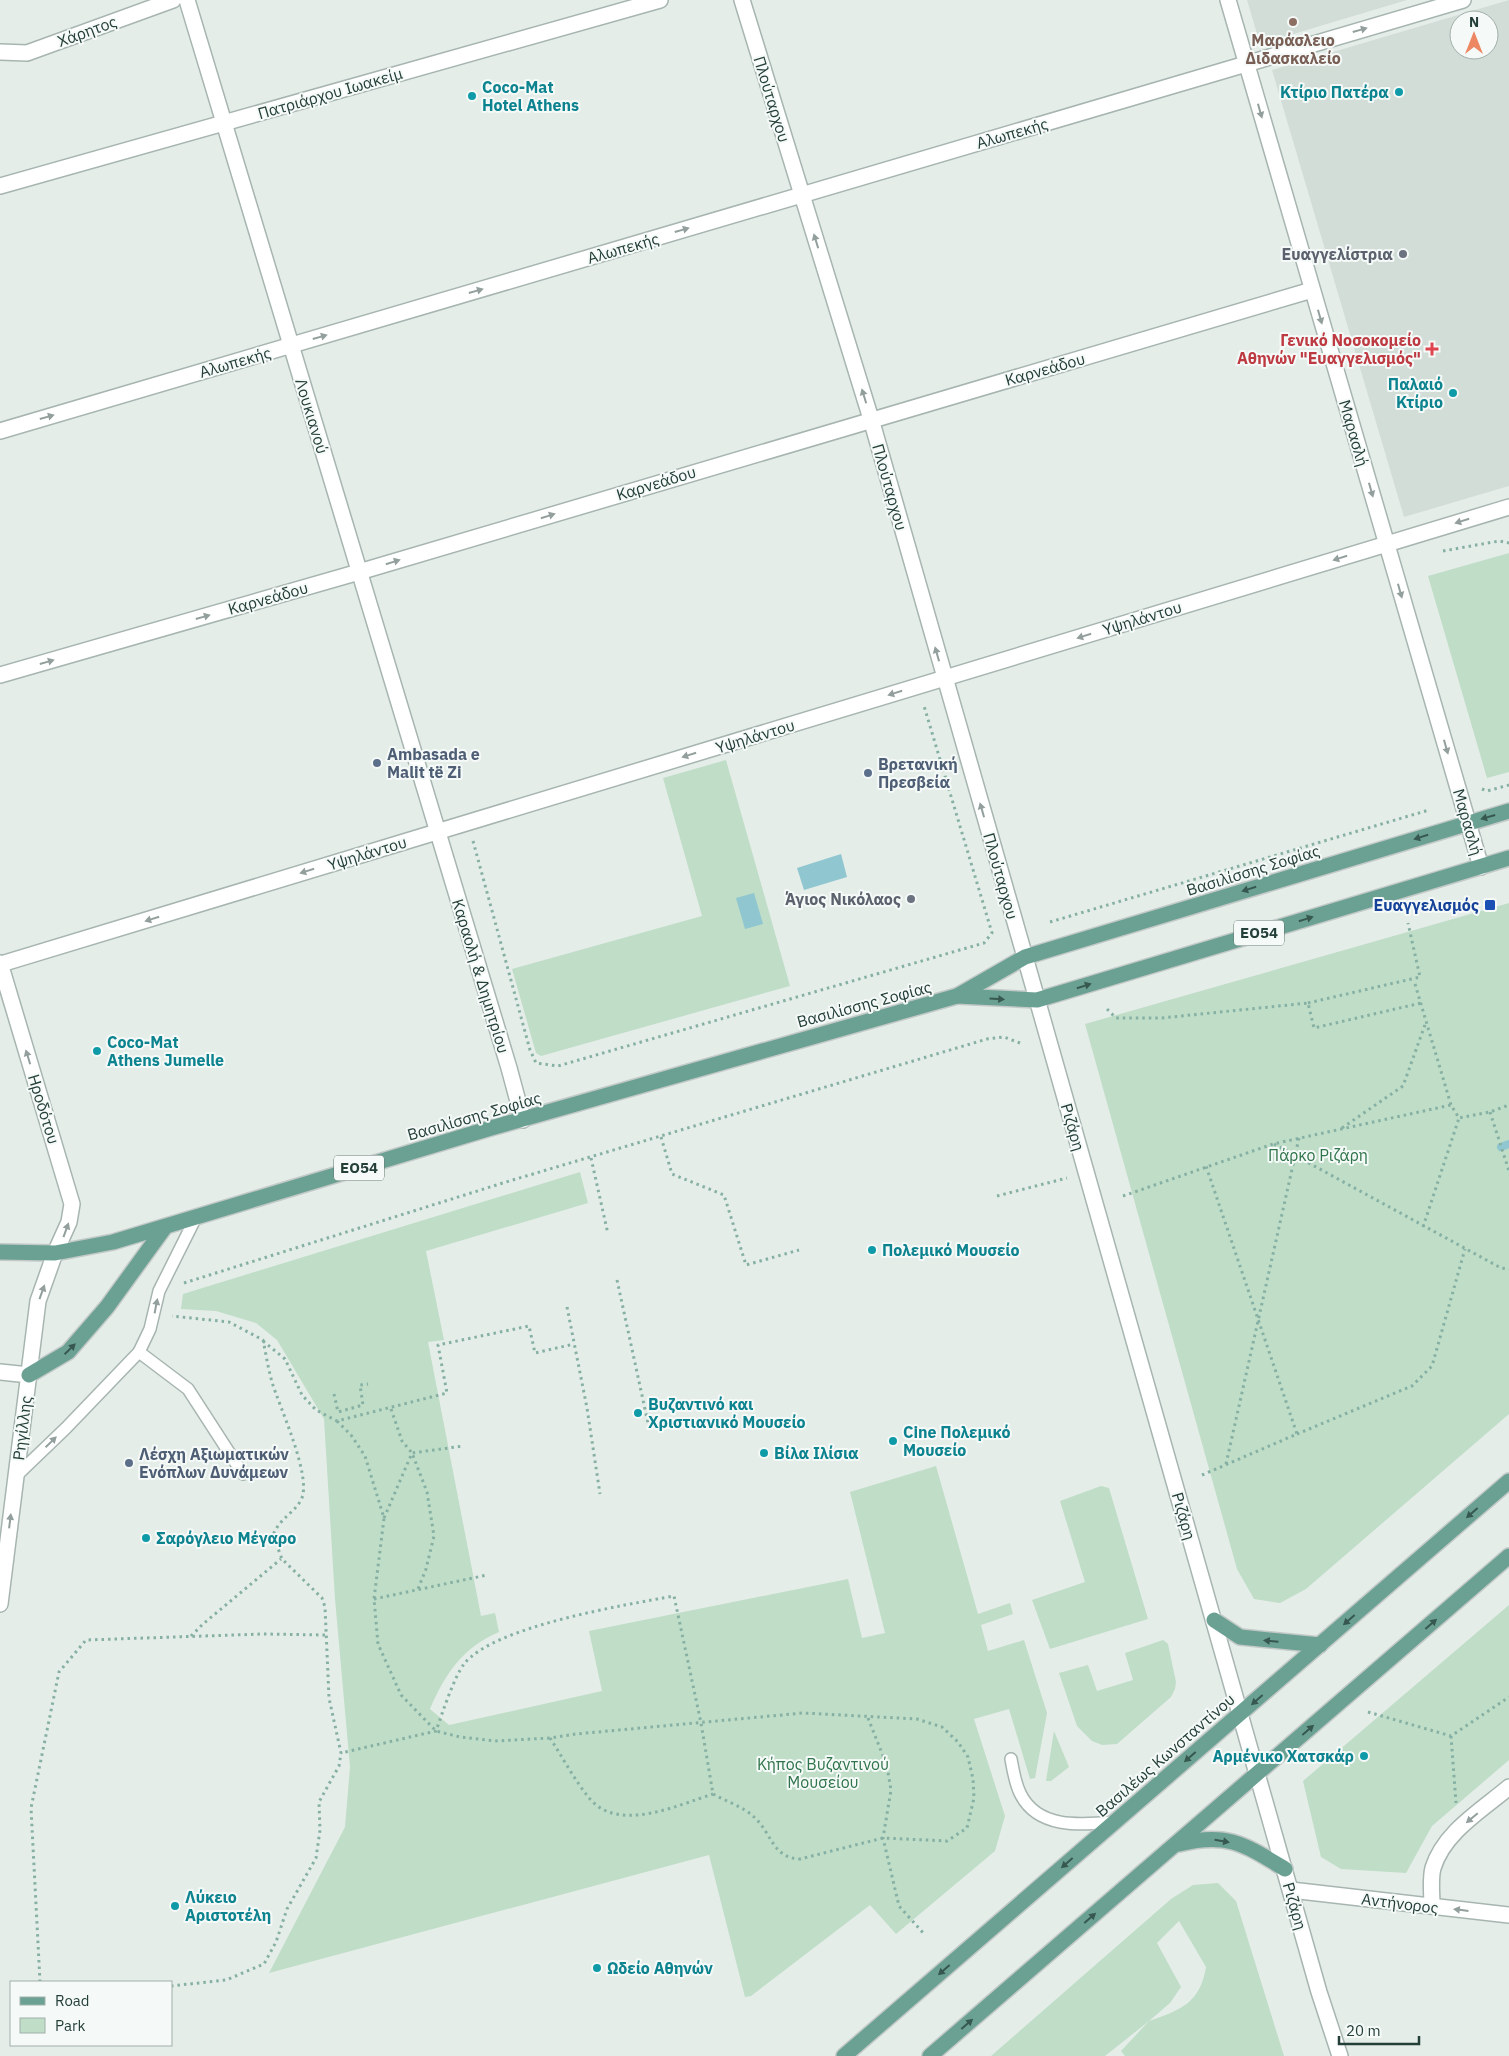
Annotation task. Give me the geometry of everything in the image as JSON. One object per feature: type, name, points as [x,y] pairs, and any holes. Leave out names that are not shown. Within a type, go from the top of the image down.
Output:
[{"type":"main road","name":"Βασιλίσσης Σοφίας","points":[[0,1252],[55,1253],[101,1245],[832,1030],[956,996],[1025,957],[1509,811]]},
{"type":"main road","name":"Βασιλίσσης Σοφίας","points":[[956,996],[1037,1000],[1509,858]]},
{"type":"main road","points":[[29,1375],[68,1352],[107,1307],[165,1227]]},
{"type":"main road","name":"Βασιλέως Κωνσταντίνου","points":[[844,2056],[1509,1481]]},
{"type":"main road","points":[[930,2056],[1509,1556]]},
{"type":"main road","points":[[1214,1620],[1240,1637],[1320,1645]]},
{"type":"main road","points":[[1175,1845],[1204,1838],[1244,1844],[1285,1869]]},
{"type":"street","name":"Χάρητος","points":[[0,52],[26,53],[173,0]]},
{"type":"street","name":"Λουκιανού","points":[[187,0],[438,832]]},
{"type":"street","name":"Πατριάρχου Ιωακείμ","points":[[0,186],[660,0]]},
{"type":"street","name":"Πλούταρχου","points":[[742,0],[871,419],[1030,976]]},
{"type":"street","name":"Μαρασλή","points":[[1228,0],[1481,867]]},
{"type":"street","name":"Αλωπεκής","points":[[0,431],[1463,0]]},
{"type":"street","name":"Καρνεάδου","points":[[0,675],[359,572],[1312,290]]},
{"type":"street","name":"Υψηλάντου","points":[[0,964],[1509,507]]},
{"type":"street","name":"Καραολή & Δημητρίου","points":[[438,832],[523,1120]]},
{"type":"street","name":"Ηροδότου","points":[[0,964],[72,1204],[69,1222],[55,1253]]},
{"type":"street","name":"Ριζάρη","points":[[1030,976],[1240,1714],[1340,2056]]},
{"type":"street","name":"Ρηγίλλης","points":[[0,1604],[38,1301],[55,1253]]},
{"type":"street","points":[[0,1372],[29,1375]]},
{"type":"street","points":[[1432,1906],[1433,1870],[1441,1846],[1509,1787]]},
{"type":"street","name":"Αντήνορος","points":[[1291,1890],[1509,1915]]},
{"type":"lane","points":[[16,1476],[66,1428],[139,1352],[150,1329],[159,1291],[196,1217]]},
{"type":"lane","points":[[139,1352],[188,1389],[243,1474]]},
{"type":"lane","points":[[1011,1759],[1019,1792],[1027,1805],[1037,1815],[1079,1825],[1114,1822]]},
{"type":"path","points":[[1436,552],[1499,541],[1509,542]]},
{"type":"path","points":[[468,822],[530,1050],[536,1063],[558,1066],[984,943],[992,932],[918,686]]},
{"type":"path","points":[[1480,784],[1482,790],[1487,791],[1509,785]]},
{"type":"path","points":[[1050,922],[1429,810]]},
{"type":"path","points":[[1107,1009],[1116,1018],[1162,1018],[1308,1003],[1420,977],[1408,923]]},
{"type":"path","points":[[1415,984],[1451,1105],[1459,1118],[1424,1227]]},
{"type":"path","points":[[1308,1003],[1314,1028],[1421,1003]]},
{"type":"path","points":[[1340,1129],[1403,1086],[1426,1022]]},
{"type":"path","points":[[180,1284],[497,1185],[988,1039],[1004,1037],[1020,1043]]},
{"type":"path","points":[[1123,1196],[1273,1144],[1451,1105]]},
{"type":"path","points":[[1459,1118],[1490,1112],[1509,1105]]},
{"type":"path","points":[[1490,1112],[1509,1171]]},
{"type":"path","points":[[661,1137],[672,1174],[724,1195],[746,1265],[799,1250]]},
{"type":"path","points":[[1226,1465],[1299,1138]]},
{"type":"path","points":[[1273,1144],[1465,1249],[1501,1268],[1509,1269]]},
{"type":"path","points":[[591,1158],[608,1234]]},
{"type":"path","points":[[1206,1166],[1297,1434]]},
{"type":"path","points":[[997,1196],[1086,1172]]},
{"type":"path","points":[[1202,1475],[1412,1386],[1432,1366],[1465,1249]]},
{"type":"path","points":[[618,1280],[648,1423]]},
{"type":"path","points":[[567,1307],[589,1422],[600,1494]]},
{"type":"path","points":[[154,1314],[228,1322],[263,1340],[285,1359],[302,1395],[316,1410],[337,1421],[351,1435],[365,1456],[384,1518]]},
{"type":"path","points":[[337,1421],[447,1393],[438,1345],[529,1326],[534,1353],[574,1344]]},
{"type":"path","points":[[172,1986],[226,1980],[264,1964],[276,1942],[286,1909],[316,1858],[320,1830],[319,1802],[339,1766],[341,1753],[329,1698],[325,1607],[322,1598],[282,1559],[273,1535],[278,1524],[301,1500],[304,1480],[293,1439],[272,1383],[263,1340]]},
{"type":"path","points":[[334,1394],[338,1412],[364,1405],[360,1385],[368,1384]]},
{"type":"path","points":[[390,1409],[402,1441],[412,1453],[427,1492],[434,1536],[426,1570],[418,1588]]},
{"type":"path","points":[[412,1453],[462,1446]]},
{"type":"path","points":[[412,1453],[384,1518],[380,1566],[374,1599],[378,1644],[384,1663],[401,1695],[436,1731]]},
{"type":"path","points":[[191,1637],[202,1624],[282,1559]]},
{"type":"path","points":[[374,1599],[418,1588],[488,1575]]},
{"type":"path","points":[[436,1731],[463,1664],[483,1647],[507,1635],[614,1607],[674,1596],[702,1724],[713,1794]]},
{"type":"path","points":[[40,1981],[31,1808],[59,1672],[86,1640],[325,1635]]},
{"type":"path","points":[[1368,1712],[1451,1736],[1509,1698]]},
{"type":"path","points":[[341,1753],[436,1731],[460,1737],[495,1741],[550,1738],[803,1713],[917,1720],[942,1727],[958,1742],[968,1757],[973,1779],[974,1798],[967,1828],[947,1841],[883,1838],[800,1859],[788,1858],[777,1849],[754,1816],[713,1794],[638,1817],[610,1812],[591,1800],[550,1738]]},
{"type":"path","points":[[868,1718],[887,1766],[891,1790],[883,1838],[899,1906],[924,1935]]},
{"type":"path","points":[[1451,1736],[1458,1830]]},
{"type":"shaded area","name":"Μαράσλειο Διδασκαλείο","points":[[1247,0],[1407,0],[1260,44]]},
{"type":"shaded area","name":"Γενικό Νοσοκομείο Αθηνών \"Ευαγγελισμός\"","points":[[1509,0],[1509,486],[1404,517],[1272,70],[1449,18],[1449,60],[1499,60],[1499,10],[1475,10]]},
{"type":"green space","points":[[1509,553],[1509,772],[1487,778],[1428,576]]},
{"type":"green space","points":[[726,760],[790,986],[541,1056],[536,1053],[512,969],[702,916],[663,778]]},
{"type":"green space","name":"Πάρκο Ριζάρη","points":[[1509,903],[1509,1414],[1306,1589],[1280,1603],[1254,1599],[1237,1569],[1085,1024]]},
{"type":"green space","name":"Κήπος Βυζαντινού Μουσείου","points":[[580,1172],[588,1203],[426,1251],[444,1340],[428,1342],[481,1616],[495,1613],[499,1632],[475,1645],[465,1654],[442,1684],[430,1709],[449,1725],[602,1691],[589,1631],[848,1579],[862,1638],[885,1633],[850,1492],[936,1466],[978,1614],[1010,1603],[1013,1614],[981,1625],[988,1651],[1024,1640],[1047,1713],[1035,1778],[1030,1779],[1009,1709],[974,1719],[1005,1816],[995,1851],[896,1934],[870,1905],[751,1996],[745,1997],[709,1855],[269,1973],[345,1827],[350,1767],[335,1599],[324,1419],[277,1340],[256,1323],[216,1311],[181,1309],[183,1294]]},
{"type":"green space","points":[[1101,1486],[1109,1488],[1148,1619],[1050,1649],[1032,1600],[1085,1582],[1060,1501]]},
{"type":"green space","points":[[1509,1605],[1509,1760],[1432,1826],[1406,1873],[1341,1869],[1321,1857],[1303,1781]]},
{"type":"green space","points":[[1163,1640],[1168,1644],[1176,1682],[1171,1697],[1117,1744],[1102,1745],[1092,1741],[1077,1726],[1059,1673],[1088,1665],[1097,1691],[1133,1680],[1125,1653]]},
{"type":"green space","points":[[1054,1731],[1069,1767],[1051,1781],[1046,1781]]},
{"type":"green space","points":[[1218,1883],[1236,1901],[1284,2056],[1125,2056],[1121,2051],[1149,2021],[1105,2056],[991,2056],[1171,1899],[1193,1885]],"holes":[[[1179,1921],[1206,1967],[1203,1979],[1194,1997],[1180,2009],[1149,2021],[1170,2003],[1181,1987],[1157,1943]]]},
{"type":"water","points":[[841,854],[847,877],[804,890],[797,868]]},
{"type":"water","points":[[754,893],[763,924],[745,929],[736,898]]},
{"type":"waterway","points":[[1501,1147],[1509,1144]]},
{"type":"place","name":"Μαράσλειο Διδασκαλείο","points":[[1293,22]]},
{"type":"place","name":"Κτίριο Πατέρα","points":[[1399,92]]},
{"type":"place","name":"Coco-Mat Hotel Athens","points":[[472,96]]},
{"type":"place","name":"Ευαγγελίστρια","points":[[1403,254]]},
{"type":"place","name":"Γενικό Νοσοκομείο Αθηνών \"Ευαγγελισμός\"","points":[[1432,349]]},
{"type":"place","name":"Παλαιό Κτίριο","points":[[1453,393]]},
{"type":"place","name":"Ambasada e Malit të Zi","points":[[377,763]]},
{"type":"place","name":"Βρετανική Πρεσβεία","points":[[868,773]]},
{"type":"place","name":"Άγιος Νικόλαος","points":[[911,899]]},
{"type":"place","name":"Ευαγγελισμός","points":[[1490,905]]},
{"type":"place","name":"Coco-Mat Athens Jumelle","points":[[97,1051]]},
{"type":"place","name":"Πολεμικό Μουσείο","points":[[872,1250]]},
{"type":"place","name":"Βυζαντινό και Χριστιανικό Μουσείο","points":[[638,1413]]},
{"type":"place","name":"Cine Πολεμικό Μουσείο","points":[[893,1441]]},
{"type":"place","name":"Βίλα Ιλίσια","points":[[764,1453]]},
{"type":"place","name":"Λέσχη Αξιωματικών Ενόπλων Δυνάμεων","points":[[129,1463]]},
{"type":"place","name":"Σαρόγλειο Μέγαρο","points":[[146,1538]]},
{"type":"place","name":"Αρμένικο Χατσκάρ","points":[[1364,1756]]},
{"type":"place","name":"Λύκειο Αριστοτέλη","points":[[175,1906]]},
{"type":"place","name":"Ωδείο Αθηνών","points":[[597,1968]]}]
